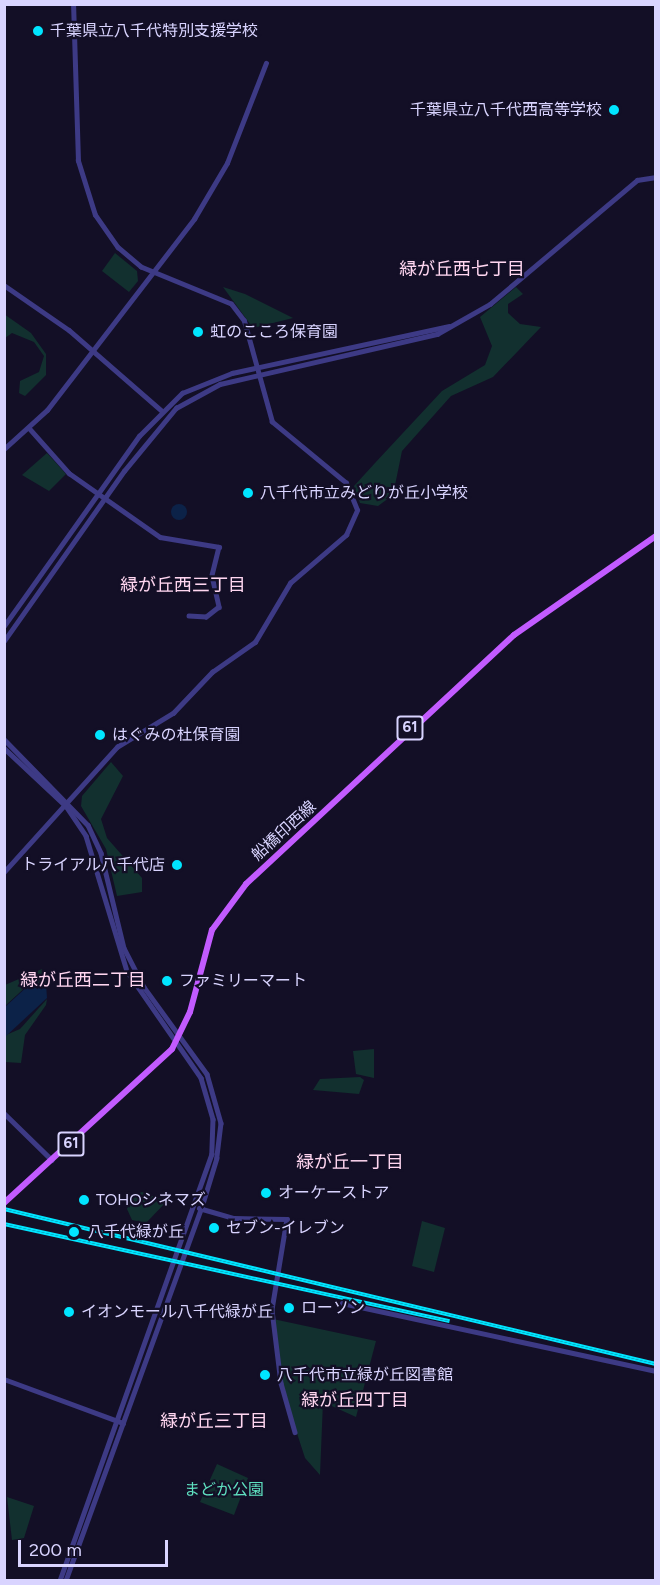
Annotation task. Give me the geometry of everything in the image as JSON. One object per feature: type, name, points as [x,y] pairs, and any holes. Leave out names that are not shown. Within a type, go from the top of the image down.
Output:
[{"type":"main road","name":"船橋印西線","points":[[4,1203],[178,1039],[212,930],[238,892],[514,635],[656,536]]},
{"type":"street","points":[[4,872],[68,804],[117,747],[173,713],[212,672],[255,642],[290,583],[354,523],[356,501],[350,487],[277,429],[266,411],[244,321],[231,304],[152,273],[108,236],[85,193],[77,150],[73,4]]},
{"type":"street","points":[[4,449],[30,429],[152,273],[218,182],[266,63]]},
{"type":"street","points":[[4,641],[105,499],[176,408],[220,384],[413,342],[455,325],[490,304],[637,180],[656,177]]},
{"type":"street","points":[[4,285],[93,350],[161,410]]},
{"type":"street","points":[[4,626],[161,410],[200,383],[255,367],[455,325]]},
{"type":"street","points":[[30,429],[69,473],[167,540],[219,547],[212,576],[219,607],[206,617],[189,616]]},
{"type":"street","points":[[4,739],[68,804],[95,857],[127,971],[207,1074],[221,1123],[217,1158],[201,1209],[66,1581]]},
{"type":"street","points":[[4,748],[68,804]]},
{"type":"street","points":[[60,1581],[212,1154],[213,1119],[201,1078],[178,1039]]},
{"type":"street","points":[[4,1113],[52,1160]]},
{"type":"street","points":[[194,1206],[234,1218],[287,1219],[272,1310],[281,1383],[296,1432]]},
{"type":"street","points":[[342,1303],[656,1371]]},
{"type":"street","points":[[4,1379],[123,1423]]},
{"type":"green space","points":[[115,253],[137,271],[138,281],[129,292],[102,271]]},
{"type":"green space","points":[[223,287],[245,294],[293,318],[253,328]]},
{"type":"green space","points":[[516,287],[523,294],[508,304],[508,313],[520,324],[541,327],[493,377],[451,396],[402,451],[393,495],[378,506],[360,503],[354,486],[442,391],[485,365],[492,346],[480,317]]},
{"type":"green space","points":[[4,314],[31,333],[46,354],[46,375],[25,396],[19,393],[20,381],[39,372],[44,356],[34,342],[12,333],[5,338]]},
{"type":"green space","points":[[47,453],[66,474],[49,491],[22,475]]},
{"type":"green space","points":[[111,762],[123,776],[101,819],[107,838],[142,878],[142,892],[117,896],[106,849],[81,806],[82,796]]},
{"type":"green space","points":[[42,969],[48,984],[30,983],[5,1006],[5,985]]},
{"type":"green space","points":[[47,999],[46,1005],[25,1035],[21,1063],[5,1062],[6,1035],[20,1029]]},
{"type":"green space","points":[[374,1049],[374,1078],[356,1074],[353,1051]]},
{"type":"green space","points":[[360,1077],[364,1080],[359,1094],[313,1090],[320,1079]]},
{"type":"green space","points":[[142,1192],[167,1201],[146,1223],[132,1220],[127,1209],[132,1196]]},
{"type":"green space","points":[[422,1221],[445,1228],[434,1272],[412,1266]]},
{"type":"green space","points":[[273,1319],[376,1341],[356,1417],[323,1402],[320,1475],[305,1458],[281,1384]]},
{"type":"green space","name":"まどか公園","points":[[217,1464],[248,1478],[234,1515],[200,1502]]},
{"type":"green space","points":[[7,1497],[34,1506],[24,1538],[12,1540]]},
{"type":"water","points":[[179,504],[185,506],[187,512],[185,518],[179,520],[173,518],[171,512],[173,506]]},
{"type":"water","points":[[30,984],[46,984],[47,998],[5,1037],[5,1007]]},
{"type":"railway","points":[[4,1209],[656,1364]]},
{"type":"railway","points":[[4,1224],[450,1321]]},
{"type":"place","name":"千葉県立八千代特別支援学校","points":[[38,31]]},
{"type":"place","name":"千葉県立八千代西高等学校","points":[[614,110]]},
{"type":"place","name":"虹のこころ保育園","points":[[198,332]]},
{"type":"place","name":"八千代市立みどりが丘小学校","points":[[248,493]]},
{"type":"place","name":"はぐみの杜保育園","points":[[100,735]]},
{"type":"place","name":"トライアル八千代店","points":[[177,865]]},
{"type":"place","name":"ファミリーマート","points":[[167,981]]},
{"type":"place","name":"オーケーストア","points":[[266,1193]]},
{"type":"place","name":"TOHOシネマズ","points":[[84,1200]]},
{"type":"place","name":"セブン-イレブン","points":[[214,1228]]},
{"type":"place","name":"八千代緑が丘","points":[[74,1232]]},
{"type":"place","name":"ローソン","points":[[289,1308]]},
{"type":"place","name":"イオンモール八千代緑が丘","points":[[69,1312]]},
{"type":"place","name":"八千代市立緑が丘図書館","points":[[265,1375]]},
{"type":"district","name":"緑が丘西七丁目","points":[[462,269]]},
{"type":"district","name":"緑が丘西三丁目","points":[[183,585]]},
{"type":"district","name":"緑が丘西二丁目","points":[[83,980]]},
{"type":"district","name":"緑が丘一丁目","points":[[350,1162]]},
{"type":"district","name":"緑が丘四丁目","points":[[355,1400]]},
{"type":"district","name":"緑が丘三丁目","points":[[214,1421]]}]
